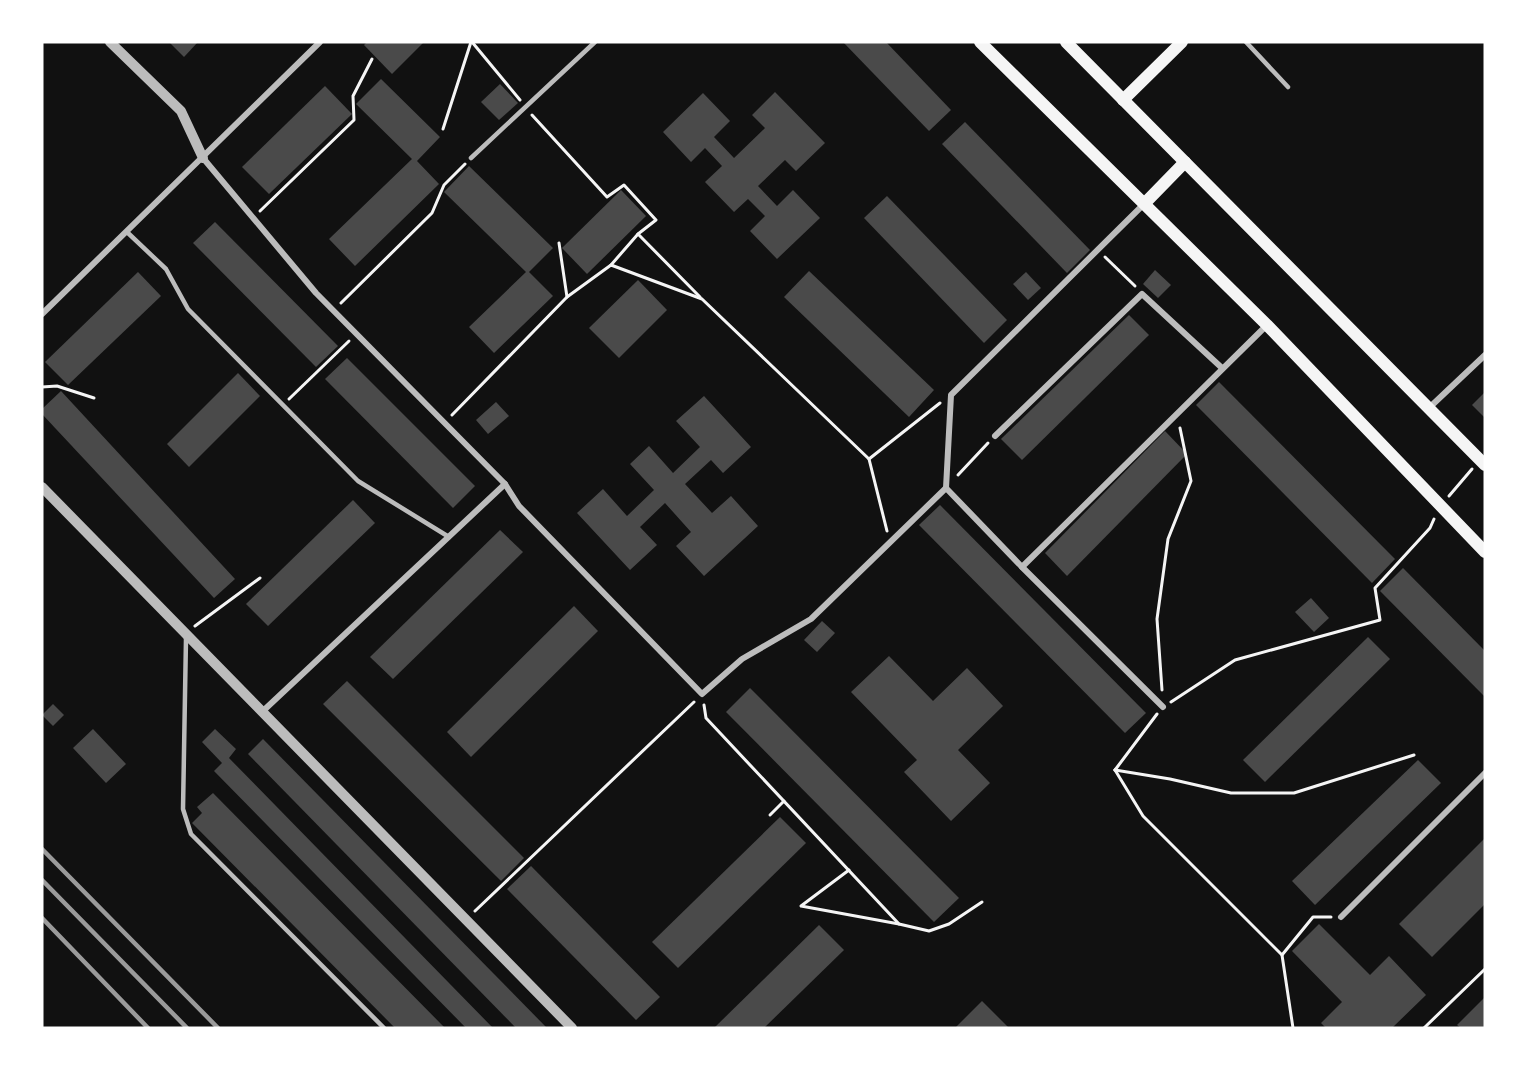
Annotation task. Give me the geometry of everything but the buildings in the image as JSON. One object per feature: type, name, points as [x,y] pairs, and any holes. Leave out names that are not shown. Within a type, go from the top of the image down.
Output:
[{"type":"main road","points":[[980,42],[1267,325],[1485,552]]},
{"type":"main road","points":[[1065,42],[1430,407],[1482,463]]},
{"type":"main road","points":[[1123,100],[1182,42]]},
{"type":"main road","points":[[1145,203],[1185,162]]},
{"type":"street","points":[[110,42],[182,111],[203,158],[333,310],[505,484],[519,506],[702,694],[742,659],[811,619],[946,488],[951,395],[1145,203]]},
{"type":"street","points":[[42,314],[320,42]]},
{"type":"street","points":[[995,436],[1142,294],[1222,368]]},
{"type":"street","points":[[1022,567],[1267,325]]},
{"type":"street","points":[[1430,407],[1485,355]]},
{"type":"street","points":[[263,711],[505,484]]},
{"type":"street","points":[[42,487],[572,1028]]},
{"type":"street","points":[[946,488],[1163,707]]},
{"type":"street","points":[[1341,917],[1485,773]]},
{"type":"lane","points":[[471,158],[595,42]]},
{"type":"lane","points":[[1246,42],[1288,87]]},
{"type":"lane","points":[[128,232],[166,268],[188,309],[358,481],[449,537]]},
{"type":"lane","points":[[186,632],[183,809],[191,834],[384,1028]]},
{"type":"path","points":[[444,423],[567,297],[611,265],[638,234],[656,220],[624,184],[606,197],[525,107],[472,42]]},
{"type":"path","points":[[443,129],[472,42]]},
{"type":"path","points":[[253,218],[354,120],[353,96],[372,59]]},
{"type":"path","points":[[333,310],[432,213],[444,184],[471,158]]},
{"type":"path","points":[[638,234],[702,299],[869,459],[890,542]]},
{"type":"path","points":[[559,243],[567,297]]},
{"type":"path","points":[[1098,249],[1142,294]]},
{"type":"path","points":[[611,265],[702,299]]},
{"type":"path","points":[[284,405],[356,334]]},
{"type":"path","points":[[42,387],[57,386],[94,398]]},
{"type":"path","points":[[869,459],[951,395]]},
{"type":"path","points":[[1163,707],[1157,619],[1168,539],[1191,481],[1187,454],[1176,414]]},
{"type":"path","points":[[946,488],[995,436]]},
{"type":"path","points":[[1115,770],[1163,707],[1235,660],[1380,620],[1375,588],[1430,528],[1440,505],[1482,463]]},
{"type":"path","points":[[186,632],[260,578]]},
{"type":"path","points":[[702,694],[706,718],[899,924]]},
{"type":"path","points":[[465,920],[702,694]]},
{"type":"path","points":[[1115,770],[1170,778],[1231,793],[1294,794],[1414,754]]},
{"type":"path","points":[[1115,770],[1143,816],[1282,955],[1293,1028]]},
{"type":"path","points":[[770,815],[784,801]]},
{"type":"path","points":[[849,870],[801,906],[899,924],[929,932],[949,924],[982,902]]},
{"type":"path","points":[[1282,955],[1313,917],[1341,917]]},
{"type":"path","points":[[1424,1028],[1485,969]]},
{"type":"railway","points":[[42,849],[218,1028]]},
{"type":"railway","points":[[42,880],[187,1028]]},
{"type":"railway","points":[[42,918],[148,1028]]}]
